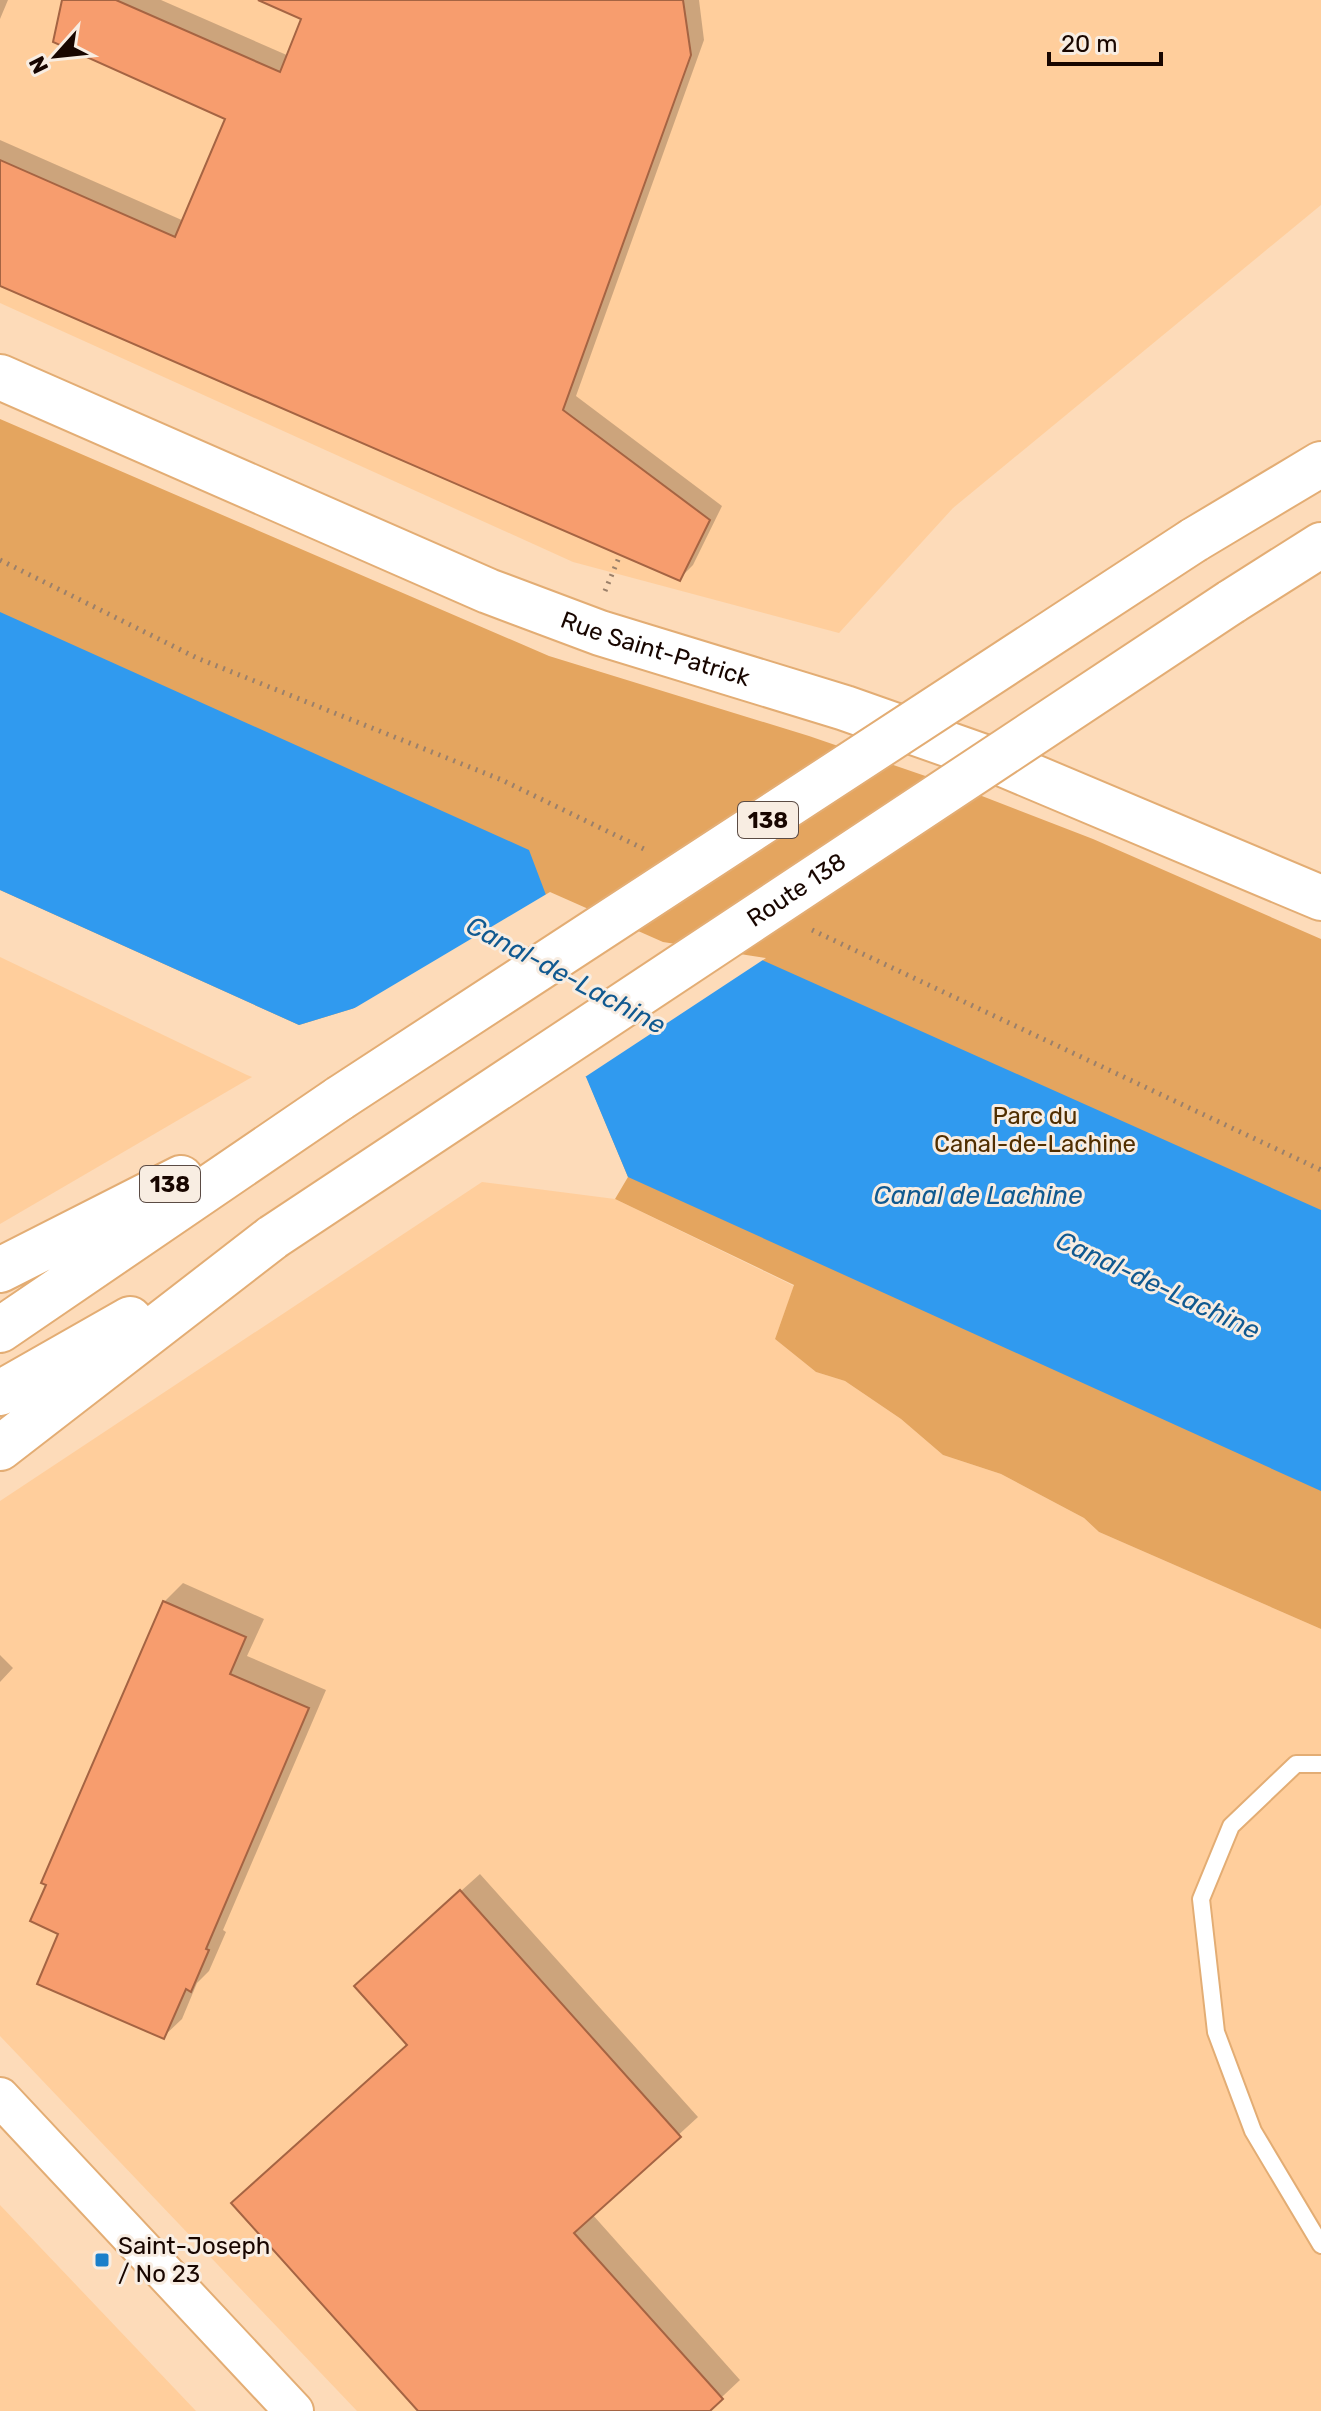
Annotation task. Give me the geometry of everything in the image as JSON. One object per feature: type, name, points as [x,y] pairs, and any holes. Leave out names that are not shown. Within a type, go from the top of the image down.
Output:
[{"type":"main road","name":"Rue Saint-Patrick","points":[[0,377],[502,597],[600,633],[845,708],[998,762],[1321,898]]},
{"type":"main road","name":"138","points":[[0,1270],[340,1098],[1194,540],[1321,464]]},
{"type":"main road","name":"Route 138","points":[[273,1237],[1321,545]]},
{"type":"main road","points":[[0,1330],[340,1098]]},
{"type":"main road","points":[[0,1393],[273,1237]]},
{"type":"main road","points":[[0,1448],[273,1237]]},
{"type":"street","points":[[0,2097],[294,2411]]},
{"type":"lane","points":[[1321,1764],[1296,1764],[1231,1826],[1201,1899],[1216,2032],[1253,2131],[1321,2245]]},
{"type":"path","points":[[604,594],[620,555]]},
{"type":"shaded area","points":[[0,0],[1321,0],[1321,205],[953,508],[839,633],[573,562],[0,303]]},
{"type":"shaded area","points":[[0,957],[247,1075],[252,1077],[0,1224]]},
{"type":"shaded area","points":[[482,1182],[615,1199],[794,1286],[775,1339],[816,1372],[845,1381],[901,1419],[943,1455],[1001,1474],[1084,1518],[1099,1532],[1321,1629],[1321,2411],[357,2411],[0,2036],[0,1501]]},
{"type":"shaded area","points":[[0,2205],[196,2411],[0,2411]]},
{"type":"green space","name":"Parc du Canal-de-Lachine","points":[[0,419],[549,656],[809,736],[969,791],[1093,839],[1321,939],[1321,1629],[1099,1532],[1084,1518],[1001,1474],[943,1455],[901,1419],[845,1381],[816,1372],[775,1339],[794,1285],[615,1199],[628,1177],[586,1076],[401,982],[358,1007],[299,1025],[0,890]]},
{"type":"water","name":"Canal de Lachine","points":[[0,612],[529,850],[546,895],[662,945],[762,960],[1321,1210],[1321,1491],[628,1177],[586,1077],[402,982],[358,1007],[299,1025],[0,890]]},
{"type":"pier","points":[[550,892],[663,942],[766,958],[582,1079],[401,987],[343,1015]]},
{"type":"building","points":[[62,0],[116,0],[280,72],[301,19],[258,0],[683,0],[691,55],[563,410],[710,520],[680,581],[0,286],[0,160],[175,237],[225,119],[53,42]]},
{"type":"building","points":[[163,1601],[246,1637],[230,1674],[309,1708],[206,1949],[209,1950],[191,1992],[186,1989],[164,2039],[37,1984],[58,1934],[30,1921],[46,1885],[41,1883]]},
{"type":"building","points":[[460,1890],[681,2137],[574,2233],[723,2399],[710,2411],[418,2411],[231,2203],[407,2045],[354,1986]]},
{"type":"place","name":"Saint-Joseph / No 23","points":[[102,2260]]},
{"type":"water label","name":"Canal-de-Lachine","points":[[566,975]]},
{"type":"water label","name":"Canal-de-Lachine","points":[[1158,1285]]}]
